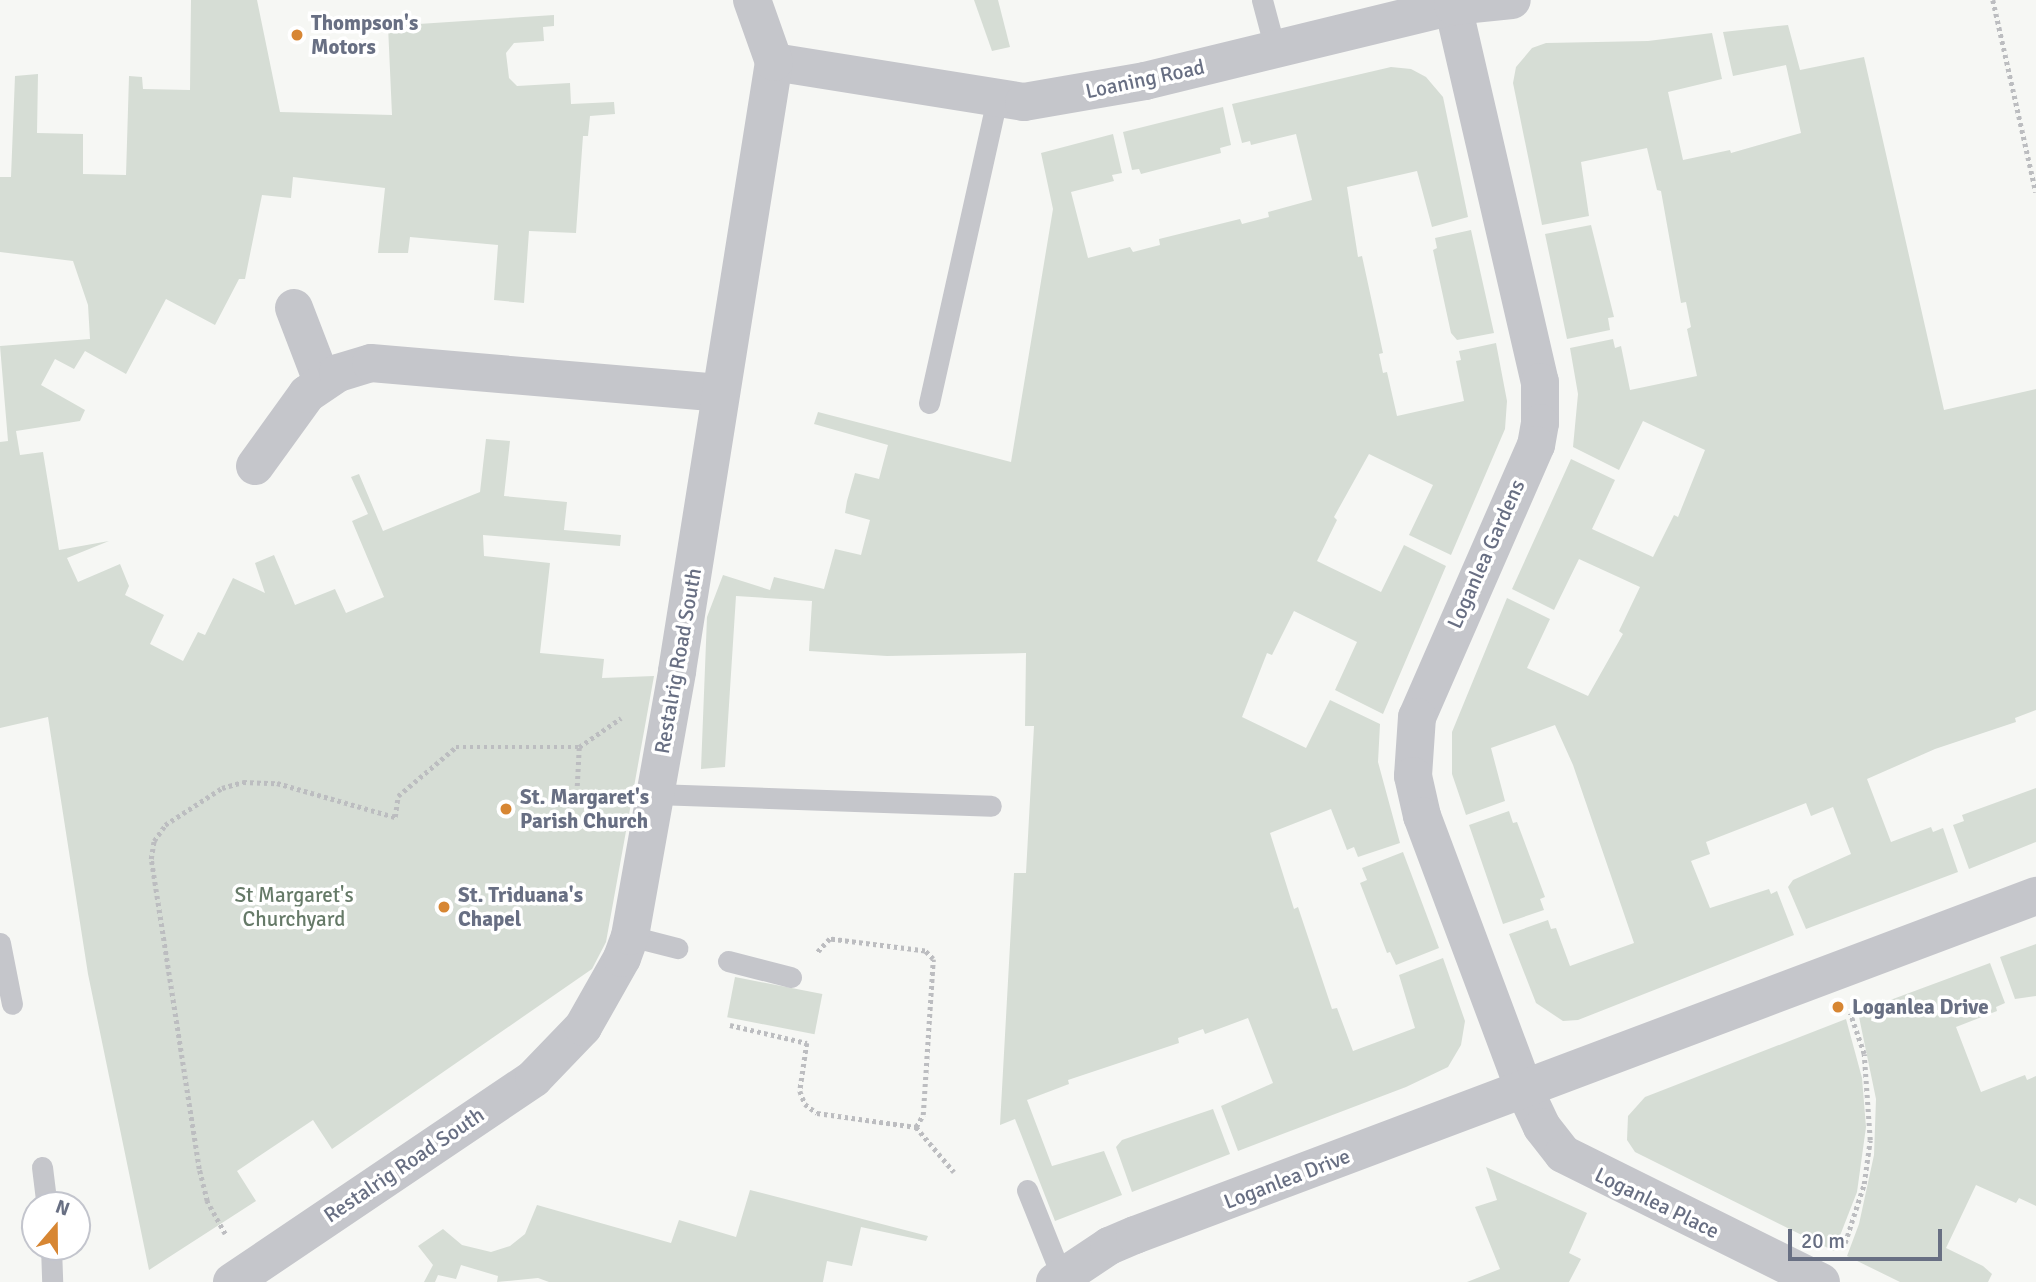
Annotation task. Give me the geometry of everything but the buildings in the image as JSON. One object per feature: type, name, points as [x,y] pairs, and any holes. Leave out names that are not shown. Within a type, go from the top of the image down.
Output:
[{"type":"street","name":"Restalrig Road South","points":[[240,1277],[534,1078],[564,1049],[600,1003],[630,936],[774,62],[752,0]]},
{"type":"street","name":"Loaning Road","points":[[774,62],[1024,102],[1132,84],[1453,6],[1512,0]]},
{"type":"street","name":"Loganlea Gardens","points":[[1453,6],[1540,382],[1540,423],[1528,462],[1430,679],[1417,717],[1413,776],[1422,816],[1524,1089]]},
{"type":"street","points":[[294,308],[322,381]]},
{"type":"street","points":[[255,466],[293,408],[322,381],[345,370],[380,362],[720,393]]},
{"type":"street","name":"Loganlea Drive","points":[[1058,1280],[1122,1241],[2036,896]]},
{"type":"street","name":"Loganlea Place","points":[[1524,1089],[1542,1127],[1577,1165],[1821,1282]]},
{"type":"lane","points":[[1262,0],[1275,50]]},
{"type":"lane","points":[[929,403],[997,99]]},
{"type":"lane","points":[[655,794],[991,806]]},
{"type":"lane","points":[[630,936],[677,948]]},
{"type":"lane","points":[[0,943],[12,1004]]},
{"type":"lane","points":[[728,961],[791,977]]},
{"type":"lane","points":[[43,1167],[46,1191]]},
{"type":"lane","points":[[1027,1190],[1058,1280]]},
{"type":"lane","points":[[51,1261],[52,1282]]},
{"type":"path","points":[[1993,0],[2036,192]]},
{"type":"path","points":[[240,1277],[207,1200],[199,1169],[151,859],[154,841],[165,825],[222,788],[243,782],[277,783],[395,817],[398,796],[456,747],[579,747]]},
{"type":"path","points":[[791,977],[808,983],[814,980],[817,954],[830,939],[920,950],[930,955],[934,976],[923,1115],[916,1127]]},
{"type":"path","points":[[1832,973],[1864,1054],[1870,1105],[1869,1161],[1843,1249]]},
{"type":"path","points":[[730,1025],[807,1043],[800,1091],[805,1104],[817,1113],[916,1127],[954,1172]]},
{"type":"green space","name":"St Margaret's Churchyard","points":[[191,0],[257,0],[280,112],[392,115],[388,26],[554,15],[554,26],[543,27],[544,41],[514,43],[506,53],[509,78],[517,86],[570,83],[571,104],[614,102],[615,114],[590,116],[588,136],[583,136],[576,233],[529,231],[524,303],[494,300],[498,245],[410,237],[408,253],[378,253],[385,188],[293,177],[291,198],[262,195],[245,279],[239,279],[215,325],[166,299],[126,374],[85,351],[74,369],[55,359],[41,385],[85,410],[80,421],[16,431],[20,455],[43,452],[59,550],[109,541],[67,558],[78,582],[120,564],[129,586],[125,595],[164,615],[150,644],[183,661],[198,632],[205,635],[233,578],[265,593],[255,563],[274,555],[295,605],[335,589],[346,613],[384,597],[352,521],[368,514],[351,477],[359,474],[383,531],[480,492],[486,439],[510,441],[504,496],[567,502],[564,530],[621,535],[620,546],[483,535],[484,556],[550,563],[540,653],[604,659],[602,678],[654,676],[606,942],[592,969],[332,1149],[313,1120],[237,1171],[256,1201],[149,1270],[88,974],[48,717],[0,728],[0,442],[8,441],[0,346],[90,339],[88,305],[73,261],[0,252],[0,177],[11,177],[15,76],[38,74],[37,133],[83,134],[83,174],[126,175],[129,76],[142,77],[143,89],[190,90]]},
{"type":"green space","points":[[974,0],[998,0],[1010,47],[992,51]]},
{"type":"green space","points":[[1788,25],[1800,70],[1864,57],[1944,410],[2036,389],[2036,710],[2015,718],[2016,722],[1935,749],[1867,779],[1891,842],[1931,827],[1933,832],[1943,828],[1958,872],[1806,929],[1788,887],[1793,880],[1851,854],[1833,807],[1811,816],[1806,803],[1706,842],[1710,854],[1691,861],[1710,908],[1769,889],[1771,894],[1777,891],[1794,935],[1578,1020],[1563,1021],[1536,1003],[1509,934],[1548,920],[1551,929],[1556,928],[1570,966],[1634,943],[1573,765],[1555,725],[1491,748],[1505,801],[1466,815],[1452,774],[1452,732],[1507,598],[1550,619],[1527,668],[1588,696],[1623,634],[1619,631],[1640,587],[1579,559],[1554,610],[1512,589],[1571,459],[1615,480],[1592,529],[1653,557],[1674,515],[1678,517],[1705,450],[1643,421],[1619,470],[1573,447],[1578,394],[1570,348],[1613,339],[1615,348],[1621,346],[1630,390],[1697,376],[1687,329],[1691,327],[1686,302],[1681,303],[1661,191],[1657,190],[1647,148],[1581,162],[1589,216],[1542,225],[1513,83],[1516,67],[1532,48],[1546,43],[1648,41],[1712,33],[1722,79],[1668,92],[1683,160],[1730,150],[1731,153],[1801,133],[1786,65],[1733,76],[1723,32]]},
{"type":"green space","points":[[1391,67],[1411,69],[1426,77],[1443,97],[1468,217],[1432,227],[1417,171],[1347,187],[1358,257],[1362,256],[1383,353],[1379,354],[1383,373],[1387,372],[1397,416],[1464,401],[1456,361],[1461,360],[1459,351],[1496,343],[1507,401],[1505,429],[1451,555],[1409,535],[1433,485],[1369,454],[1334,517],[1337,520],[1317,561],[1381,592],[1404,545],[1446,566],[1383,714],[1335,690],[1357,642],[1294,611],[1272,655],[1267,653],[1242,717],[1306,748],[1330,700],[1380,724],[1378,762],[1400,843],[1358,857],[1354,847],[1347,850],[1331,809],[1270,833],[1294,909],[1298,907],[1332,1009],[1337,1008],[1353,1051],[1415,1028],[1399,975],[1443,958],[1465,1021],[1461,1045],[1448,1067],[1406,1087],[1238,1151],[1221,1106],[1273,1083],[1248,1018],[1205,1034],[1203,1029],[1178,1038],[1179,1043],[1068,1080],[1069,1084],[1027,1100],[1052,1166],[1104,1151],[1122,1195],[1055,1221],[1015,1119],[1000,1125],[1014,873],[1026,873],[1034,726],[1025,726],[1026,653],[887,656],[809,651],[812,601],[736,596],[725,767],[701,769],[707,617],[723,575],[770,590],[774,577],[824,589],[835,549],[861,555],[870,520],[845,513],[847,501],[855,473],[879,479],[888,445],[814,424],[818,412],[1011,462],[1053,209],[1041,153],[1113,134],[1122,173],[1112,175],[1114,181],[1071,192],[1088,258],[1130,247],[1133,252],[1160,245],[1159,239],[1240,219],[1242,224],[1269,217],[1268,212],[1312,200],[1296,134],[1251,145],[1250,141],[1242,143],[1232,104]]},
{"type":"green space","points":[[1223,107],[1231,145],[1220,148],[1221,153],[1141,174],[1139,169],[1132,170],[1123,132]]},
{"type":"green space","points":[[1591,225],[1614,317],[1608,318],[1610,330],[1567,339],[1545,234]]},
{"type":"green space","points":[[1471,230],[1494,333],[1457,340],[1451,333],[1433,250],[1437,248],[1435,238]]},
{"type":"green space","points":[[2036,788],[2036,842],[1969,869],[1953,825],[1964,821],[1962,815]]},
{"type":"green space","points":[[1509,811],[1513,823],[1517,822],[1545,897],[1540,899],[1544,910],[1503,924],[1469,825]]},
{"type":"green space","points":[[1403,852],[1439,948],[1396,965],[1390,952],[1387,953],[1360,883],[1367,880],[1362,868]]},
{"type":"green space","points":[[2036,944],[2036,996],[2015,999],[2000,957]]},
{"type":"green space","points":[[1990,963],[2005,1003],[1996,1007],[1997,1011],[1956,1027],[1981,1092],[2025,1075],[2027,1080],[2036,1076],[2036,1206],[2019,1198],[2016,1203],[1976,1185],[1946,1248],[1983,1266],[1992,1274],[1988,1282],[1900,1282],[1847,1256],[1859,1224],[1874,1155],[1876,1099],[1858,1012]]},
{"type":"green space","points":[[735,977],[822,994],[815,1034],[727,1017]]},
{"type":"green space","points":[[1846,1019],[1862,1078],[1866,1127],[1857,1192],[1834,1251],[1635,1152],[1627,1140],[1628,1116],[1645,1097]]},
{"type":"green space","points":[[1213,1109],[1230,1154],[1132,1192],[1116,1147],[1122,1140]]},
{"type":"green space","points":[[1486,1167],[1587,1213],[1569,1253],[1581,1259],[1569,1282],[1467,1282],[1500,1269],[1475,1207],[1497,1200]]},
{"type":"green space","points":[[750,1190],[928,1236],[926,1241],[861,1227],[852,1266],[827,1261],[823,1282],[549,1282],[538,1278],[497,1282],[498,1276],[461,1265],[456,1279],[438,1275],[435,1282],[424,1282],[433,1265],[418,1246],[443,1229],[462,1245],[491,1252],[510,1246],[525,1234],[537,1205],[671,1243],[679,1220],[736,1237]]},
{"type":"place","name":"Thompson's Motors","points":[[297,35]]},
{"type":"place","name":"St. Margaret's Parish Church","points":[[506,809]]},
{"type":"place","name":"St. Triduana's Chapel","points":[[444,907]]},
{"type":"place","name":"Loganlea Drive","points":[[1838,1007]]}]
